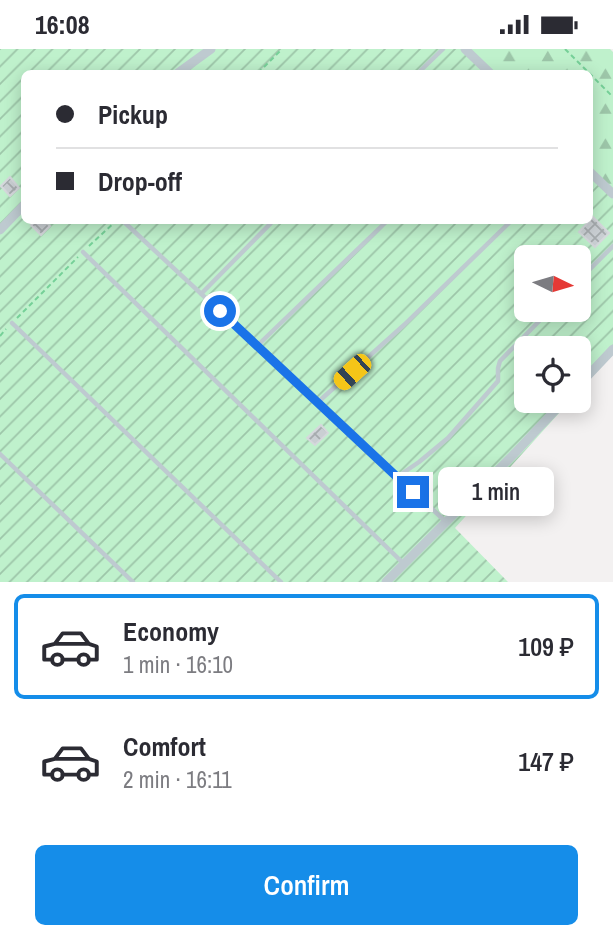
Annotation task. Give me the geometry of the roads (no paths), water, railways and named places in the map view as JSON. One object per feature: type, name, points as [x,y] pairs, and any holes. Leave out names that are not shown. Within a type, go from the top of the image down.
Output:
[{"type":"street","points":[[182,70],[211,49]]},
{"type":"street","points":[[465,49],[487,70]]},
{"type":"street","points":[[593,175],[613,194]]},
{"type":"street","points":[[0,230],[21,208]]},
{"type":"street","points":[[591,372],[613,349]]},
{"type":"street","points":[[392,580],[445,521],[553,413]]},
{"type":"lane","points":[[421,70],[443,49]]},
{"type":"lane","points":[[126,224],[445,521]]},
{"type":"lane","points":[[201,294],[270,224]]},
{"type":"lane","points":[[257,346],[384,224]]},
{"type":"lane","points":[[317,403],[404,325],[508,224]]},
{"type":"lane","points":[[592,267],[613,246]]},
{"type":"lane","points":[[83,252],[404,564]]},
{"type":"lane","points":[[397,477],[448,439],[498,381],[500,361],[538,322]]},
{"type":"lane","points":[[12,323],[281,582]]},
{"type":"lane","points":[[0,454],[133,582]]}]
